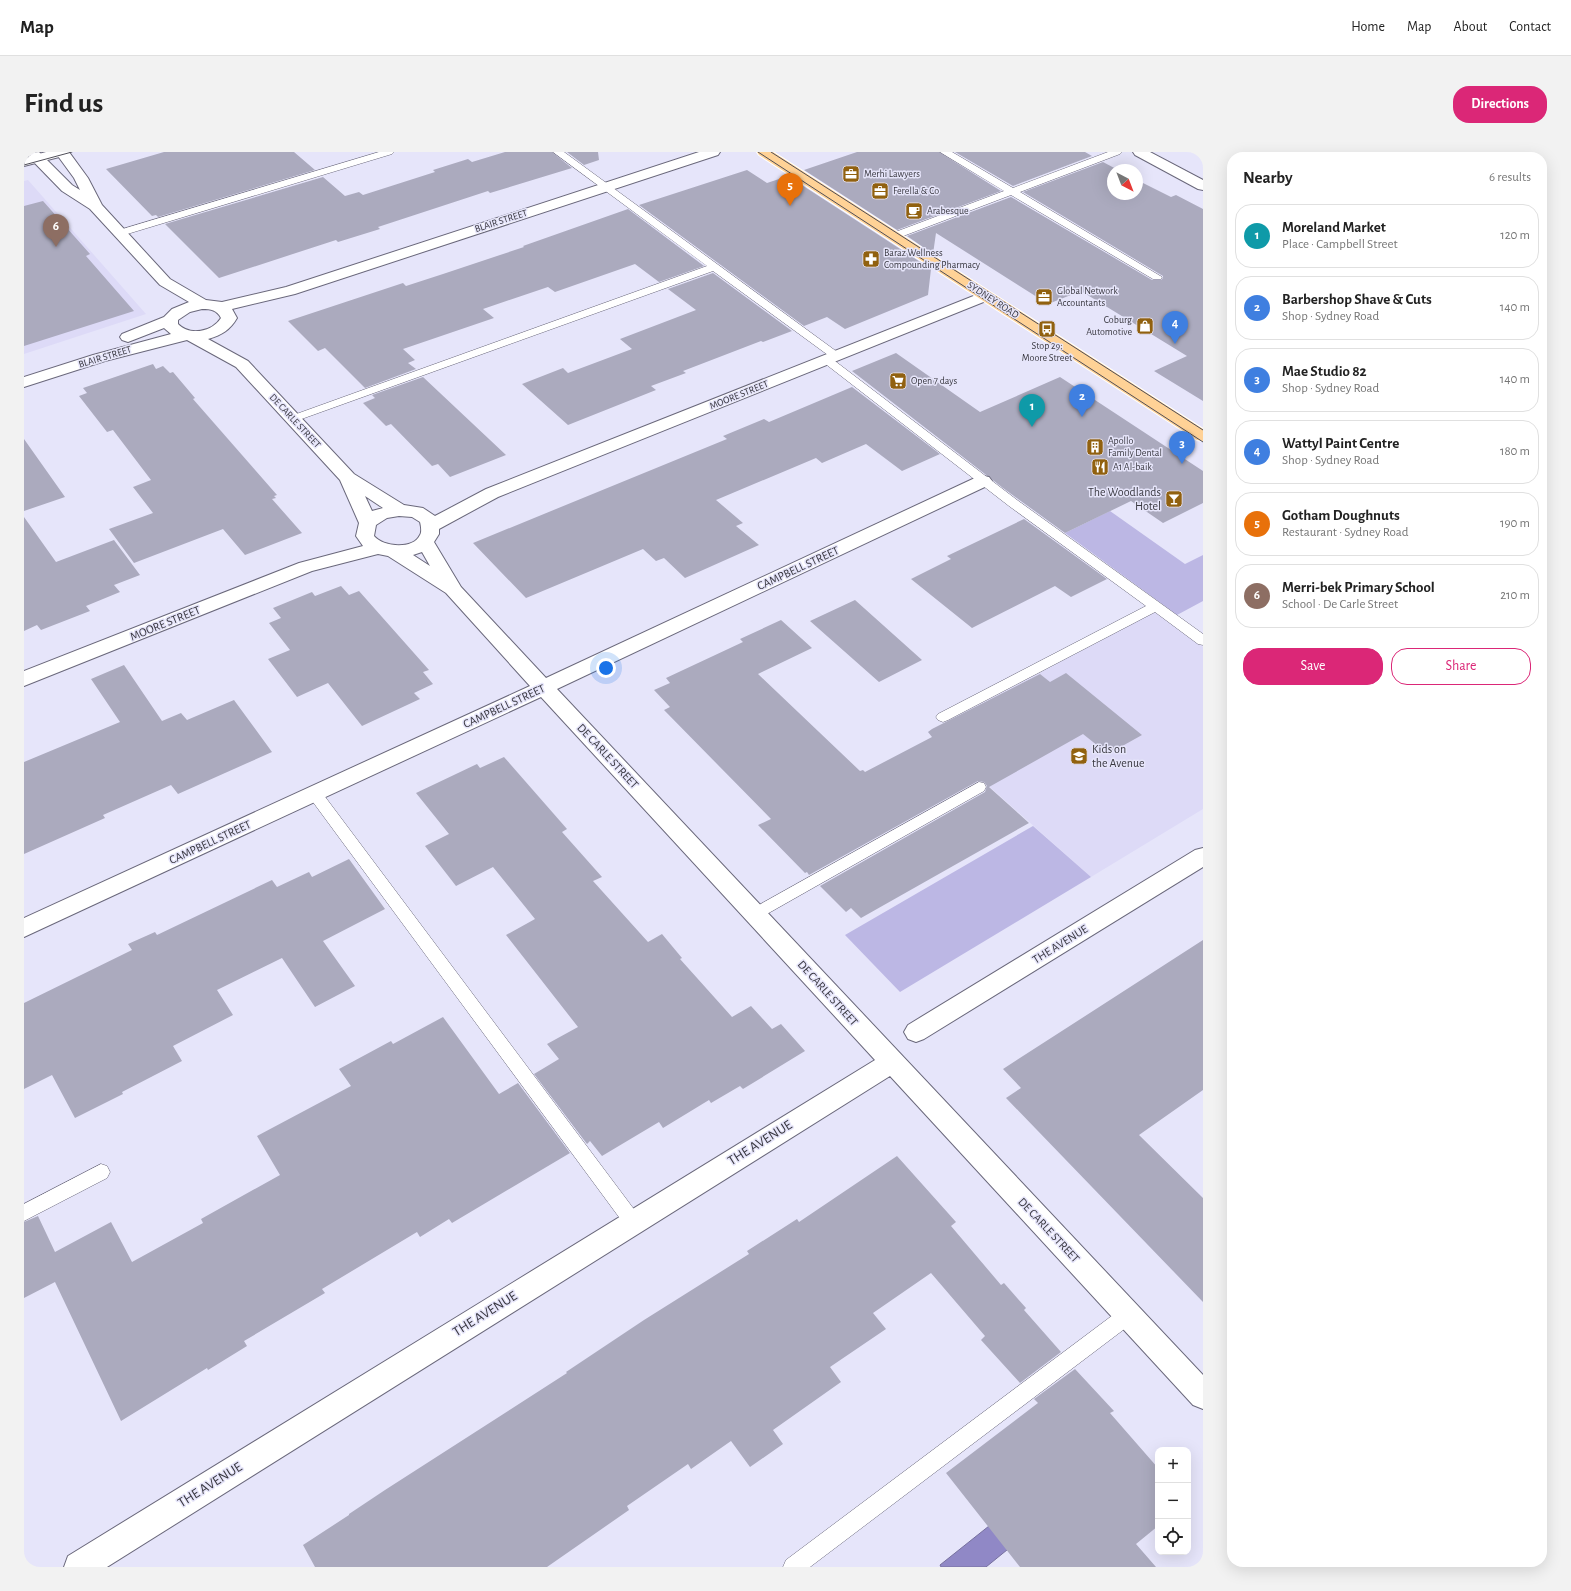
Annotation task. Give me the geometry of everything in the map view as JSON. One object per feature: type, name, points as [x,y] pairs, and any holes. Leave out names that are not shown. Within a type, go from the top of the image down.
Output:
[{"type":"highway","name":"SYDNEY ROAD","points":[[764,152],[1203,436]]},
{"type":"street","points":[[31,158],[62,152],[81,178],[94,206]]},
{"type":"street","name":"BLAIR STREET","points":[[221,307],[290,291],[713,152]]},
{"type":"street","points":[[1140,152],[1203,186]]},
{"type":"street","points":[[31,158],[67,188],[94,206],[165,282],[202,304],[221,307]]},
{"type":"street","points":[[165,282],[174,316]]},
{"type":"street","name":"BLAIR STREET","points":[[24,382],[99,358],[189,335],[209,334],[290,291]]},
{"type":"street","name":"MOORE STREET","points":[[408,511],[492,493],[986,296]]},
{"type":"street","name":"BLAIR STREET","points":[[24,377],[58,361],[145,331],[174,316],[188,306],[202,304]]},
{"type":"street","name":"DE CARLE STREET","points":[[221,307],[228,314],[229,318],[226,324],[242,364]]},
{"type":"street","name":"DE CARLE STREET","points":[[174,316],[170,325],[174,329],[189,335],[242,364],[348,478],[408,511]]},
{"type":"street","name":"DE CARLE STREET","points":[[348,478],[367,527]]},
{"type":"street","name":"CAMPBELL STREET","points":[[24,928],[544,687],[983,481]]},
{"type":"street","name":"MOORE STREET","points":[[428,534],[492,493]]},
{"type":"street","points":[[408,511],[429,520],[428,534],[416,547],[386,550],[371,544],[366,538],[367,527],[382,513],[408,511]]},
{"type":"street","name":"MOORE STREET","points":[[306,567],[367,527]]},
{"type":"street","name":"DE CARLE STREET","points":[[428,534],[454,591]]},
{"type":"street","name":"MOORE STREET","points":[[24,680],[306,567],[386,550]]},
{"type":"street","name":"DE CARLE STREET","points":[[386,550],[454,591],[1203,1395]]},
{"type":"street","name":"THE AVENUE","points":[[916,1032],[1203,856]]},
{"type":"street","name":"THE AVENUE","points":[[79,1567],[892,1062]]},
{"type":"lane","points":[[120,233],[389,152]]},
{"type":"lane","points":[[558,152],[714,267],[831,358],[983,481],[1203,641]]},
{"type":"lane","points":[[945,152],[1157,277]]},
{"type":"lane","points":[[894,236],[1117,152]]},
{"type":"lane","points":[[292,419],[714,267]]},
{"type":"lane","points":[[943,717],[1156,606]]},
{"type":"lane","points":[[755,914],[979,788]]},
{"type":"lane","points":[[314,794],[633,1222]]},
{"type":"lane","points":[[24,1213],[101,1172]]},
{"type":"lane","points":[[793,1567],[1128,1315]]},
{"type":"shaded area","points":[[28,180],[146,314],[24,354],[24,181]]},
{"type":"shaded area","points":[[1110,511],[1185,564],[1203,555],[1203,601],[1177,615],[1065,533]]},
{"type":"shaded area","name":"Kids on the Avenue","points":[[1155,612],[1203,647],[1203,809],[1091,877],[928,732]]},
{"type":"shaded area","points":[[1033,826],[1091,877],[900,992],[845,935]]},
{"type":"shaded area","points":[[999,1518],[1018,1541],[986,1567],[941,1567],[940,1565]]},
{"type":"building","points":[[164,152],[294,152],[315,170],[158,217],[156,215],[152,216],[106,169]]},
{"type":"building","points":[[505,152],[552,152],[572,168],[490,193],[488,191],[378,227],[380,229],[338,242],[336,240],[219,278],[165,224],[323,177],[345,196],[359,192],[363,195],[435,172],[433,170],[468,159],[472,162]]},
{"type":"building","points":[[567,152],[598,152],[599,160],[584,165]]},
{"type":"building","points":[[857,152],[939,152],[1001,191],[897,230],[804,170]]},
{"type":"building","points":[[955,152],[1085,152],[1092,156],[1013,186]]},
{"type":"building","points":[[1103,162],[1107,164],[1107,200],[1143,200],[1143,183],[1171,197],[1176,195],[1203,209],[1203,401],[1154,371],[1187,356],[1081,291],[1048,304],[936,233],[933,254],[907,236],[1011,197],[1152,280],[1161,280],[1163,278],[1163,276],[1023,192]]},
{"type":"building","points":[[747,170],[767,183],[788,176],[931,269],[928,295],[845,329],[827,317],[804,326],[639,205]]},
{"type":"building","points":[[43,201],[90,254],[86,256],[134,311],[24,346],[24,206]]},
{"type":"building","points":[[628,209],[704,266],[659,282],[635,264],[555,292],[548,287],[483,309],[494,318],[403,349],[415,360],[408,363],[416,369],[365,388],[325,348],[318,351],[288,321],[403,283],[406,286],[443,274],[524,247],[523,246]]},
{"type":"building","points":[[713,273],[792,331],[763,342],[761,341],[683,371],[686,373],[651,386],[656,390],[568,425],[522,384],[563,368],[568,373],[632,349],[620,339],[696,310],[668,289]]},
{"type":"building","points":[[896,353],[980,412],[1060,377],[1203,471],[1203,503],[1163,523],[1131,501],[1065,533],[1003,488],[852,371]]},
{"type":"building","points":[[153,364],[156,369],[163,366],[170,373],[173,372],[195,398],[193,399],[277,495],[274,496],[276,498],[272,499],[302,533],[245,555],[223,529],[134,563],[109,529],[153,513],[133,487],[151,480],[113,430],[107,432],[79,396],[87,393],[83,388]]},
{"type":"building","points":[[423,377],[506,455],[450,477],[438,464],[432,466],[391,424],[386,426],[363,403],[375,398],[372,395]]},
{"type":"building","points":[[852,387],[940,454],[902,471],[866,444],[822,463],[816,458],[716,500],[743,523],[736,526],[759,545],[685,578],[664,558],[656,561],[643,549],[526,598],[473,543],[727,439],[723,436],[764,419],[769,422]]},
{"type":"building","points":[[24,439],[65,497],[24,511]]},
{"type":"building","points":[[24,517],[56,562],[114,540],[140,575],[114,585],[120,592],[86,606],[90,611],[41,630],[37,625],[24,631]]},
{"type":"building","points":[[1024,519],[1107,579],[1071,597],[1055,586],[972,628],[911,579],[951,559],[947,556]]},
{"type":"building","points":[[341,586],[349,595],[359,591],[429,670],[423,672],[433,684],[414,693],[420,699],[362,726],[328,683],[297,697],[268,659],[290,650],[269,623],[281,618],[273,608],[312,592],[315,596]]},
{"type":"building","points":[[855,600],[922,660],[879,682],[810,621]]},
{"type":"building","points":[[781,620],[812,648],[758,674],[860,771],[863,770],[865,772],[932,737],[928,732],[932,729],[1040,674],[1050,682],[1066,673],[1142,735],[1108,754],[1083,734],[989,787],[1029,823],[861,918],[851,908],[846,912],[820,886],[985,792],[987,786],[984,782],[978,781],[809,875],[807,872],[805,873],[758,825],[771,819],[664,710],[670,707],[654,690],[670,683],[666,678],[743,642],[740,639]]},
{"type":"building","points":[[124,665],[162,721],[181,713],[187,720],[234,700],[272,752],[178,794],[171,785],[103,815],[105,818],[24,854],[24,762],[120,722],[91,679]]},
{"type":"building","points":[[504,757],[567,829],[562,832],[602,877],[593,881],[648,942],[662,934],[682,958],[680,959],[732,1017],[751,1006],[772,1029],[781,1024],[805,1051],[743,1089],[740,1086],[711,1103],[709,1100],[663,1128],[659,1122],[602,1156],[590,1141],[587,1144],[534,1074],[559,1059],[547,1044],[578,1027],[506,935],[535,919],[493,867],[456,886],[425,846],[449,834],[416,793],[477,764],[480,768]]},
{"type":"building","points":[[349,859],[385,909],[323,941],[355,986],[315,1007],[282,958],[217,990],[233,1015],[173,1046],[182,1061],[122,1092],[123,1094],[75,1118],[52,1075],[24,1089],[24,1003],[132,950],[128,944],[155,932],[157,935],[272,880],[277,887],[309,872],[312,877]]},
{"type":"building","points":[[1203,940],[1203,1090],[1139,1135],[1203,1198],[1203,1302],[1006,1098],[1021,1088],[1003,1069]]},
{"type":"building","points":[[443,1017],[499,1094],[518,1083],[570,1153],[452,1223],[449,1219],[420,1237],[417,1232],[322,1289],[325,1293],[244,1341],[247,1346],[208,1370],[207,1368],[121,1421],[55,1282],[24,1298],[24,1222],[38,1216],[55,1252],[111,1222],[132,1262],[203,1223],[201,1219],[280,1175],[257,1136],[351,1086],[339,1069],[391,1041],[393,1044]]},
{"type":"building","points":[[897,1156],[956,1222],[951,1226],[1001,1285],[1004,1283],[1026,1308],[1024,1310],[1061,1352],[1020,1383],[981,1340],[985,1336],[931,1273],[873,1313],[886,1329],[830,1367],[841,1382],[773,1430],[783,1444],[750,1467],[731,1441],[691,1469],[688,1464],[627,1506],[629,1510],[547,1567],[315,1567],[303,1545],[385,1490],[567,1373],[566,1372],[644,1320],[749,1254],[747,1251],[797,1219],[799,1222]]},
{"type":"building","points":[[1075,1369],[1114,1411],[1110,1413],[1155,1465],[1155,1528],[1136,1544],[1156,1567],[1020,1567],[946,1473],[1038,1403],[1034,1399]]},
{"type":"tram line","points":[[24,165],[72,152]]},
{"type":"tram line","points":[[758,152],[1203,442]]},
{"type":"tram line","points":[[771,152],[1203,430]]},
{"type":"place","name":"Merhi Lawyers","points":[[851,174]]},
{"type":"place","name":"Ferella & Co","points":[[880,191]]},
{"type":"place","name":"Gotham Doughnuts","points":[[790,206]]},
{"type":"place","name":"Arabesque","points":[[914,211]]},
{"type":"place","name":"Merri-bek Primary School","points":[[56,247]]},
{"type":"place","name":"Baraz Wellness Compounding Pharmacy","points":[[871,259]]},
{"type":"place","name":"Global Network Accountants","points":[[1044,297]]},
{"type":"place","name":"Coburg Automotive","points":[[1145,326]]},
{"type":"place","name":"Stop 29: Moore Street","points":[[1047,329]]},
{"type":"place","name":"Wattyl Paint Centre","points":[[1175,344]]},
{"type":"place","name":"Open 7 days","points":[[898,381]]},
{"type":"place","name":"Barbershop Shave & Cuts","points":[[1082,417]]},
{"type":"place","name":"Moreland Market","points":[[1032,427]]},
{"type":"place","name":"Apollo Family Dental","points":[[1095,447]]},
{"type":"place","name":"Mae Studio 82","points":[[1182,464]]},
{"type":"place","name":"A1 Al-baik","points":[[1100,467]]},
{"type":"place","name":"The Woodlands Hotel","points":[[1174,499]]},
{"type":"place","name":"Kids on the Avenue","points":[[1079,756]]}]
